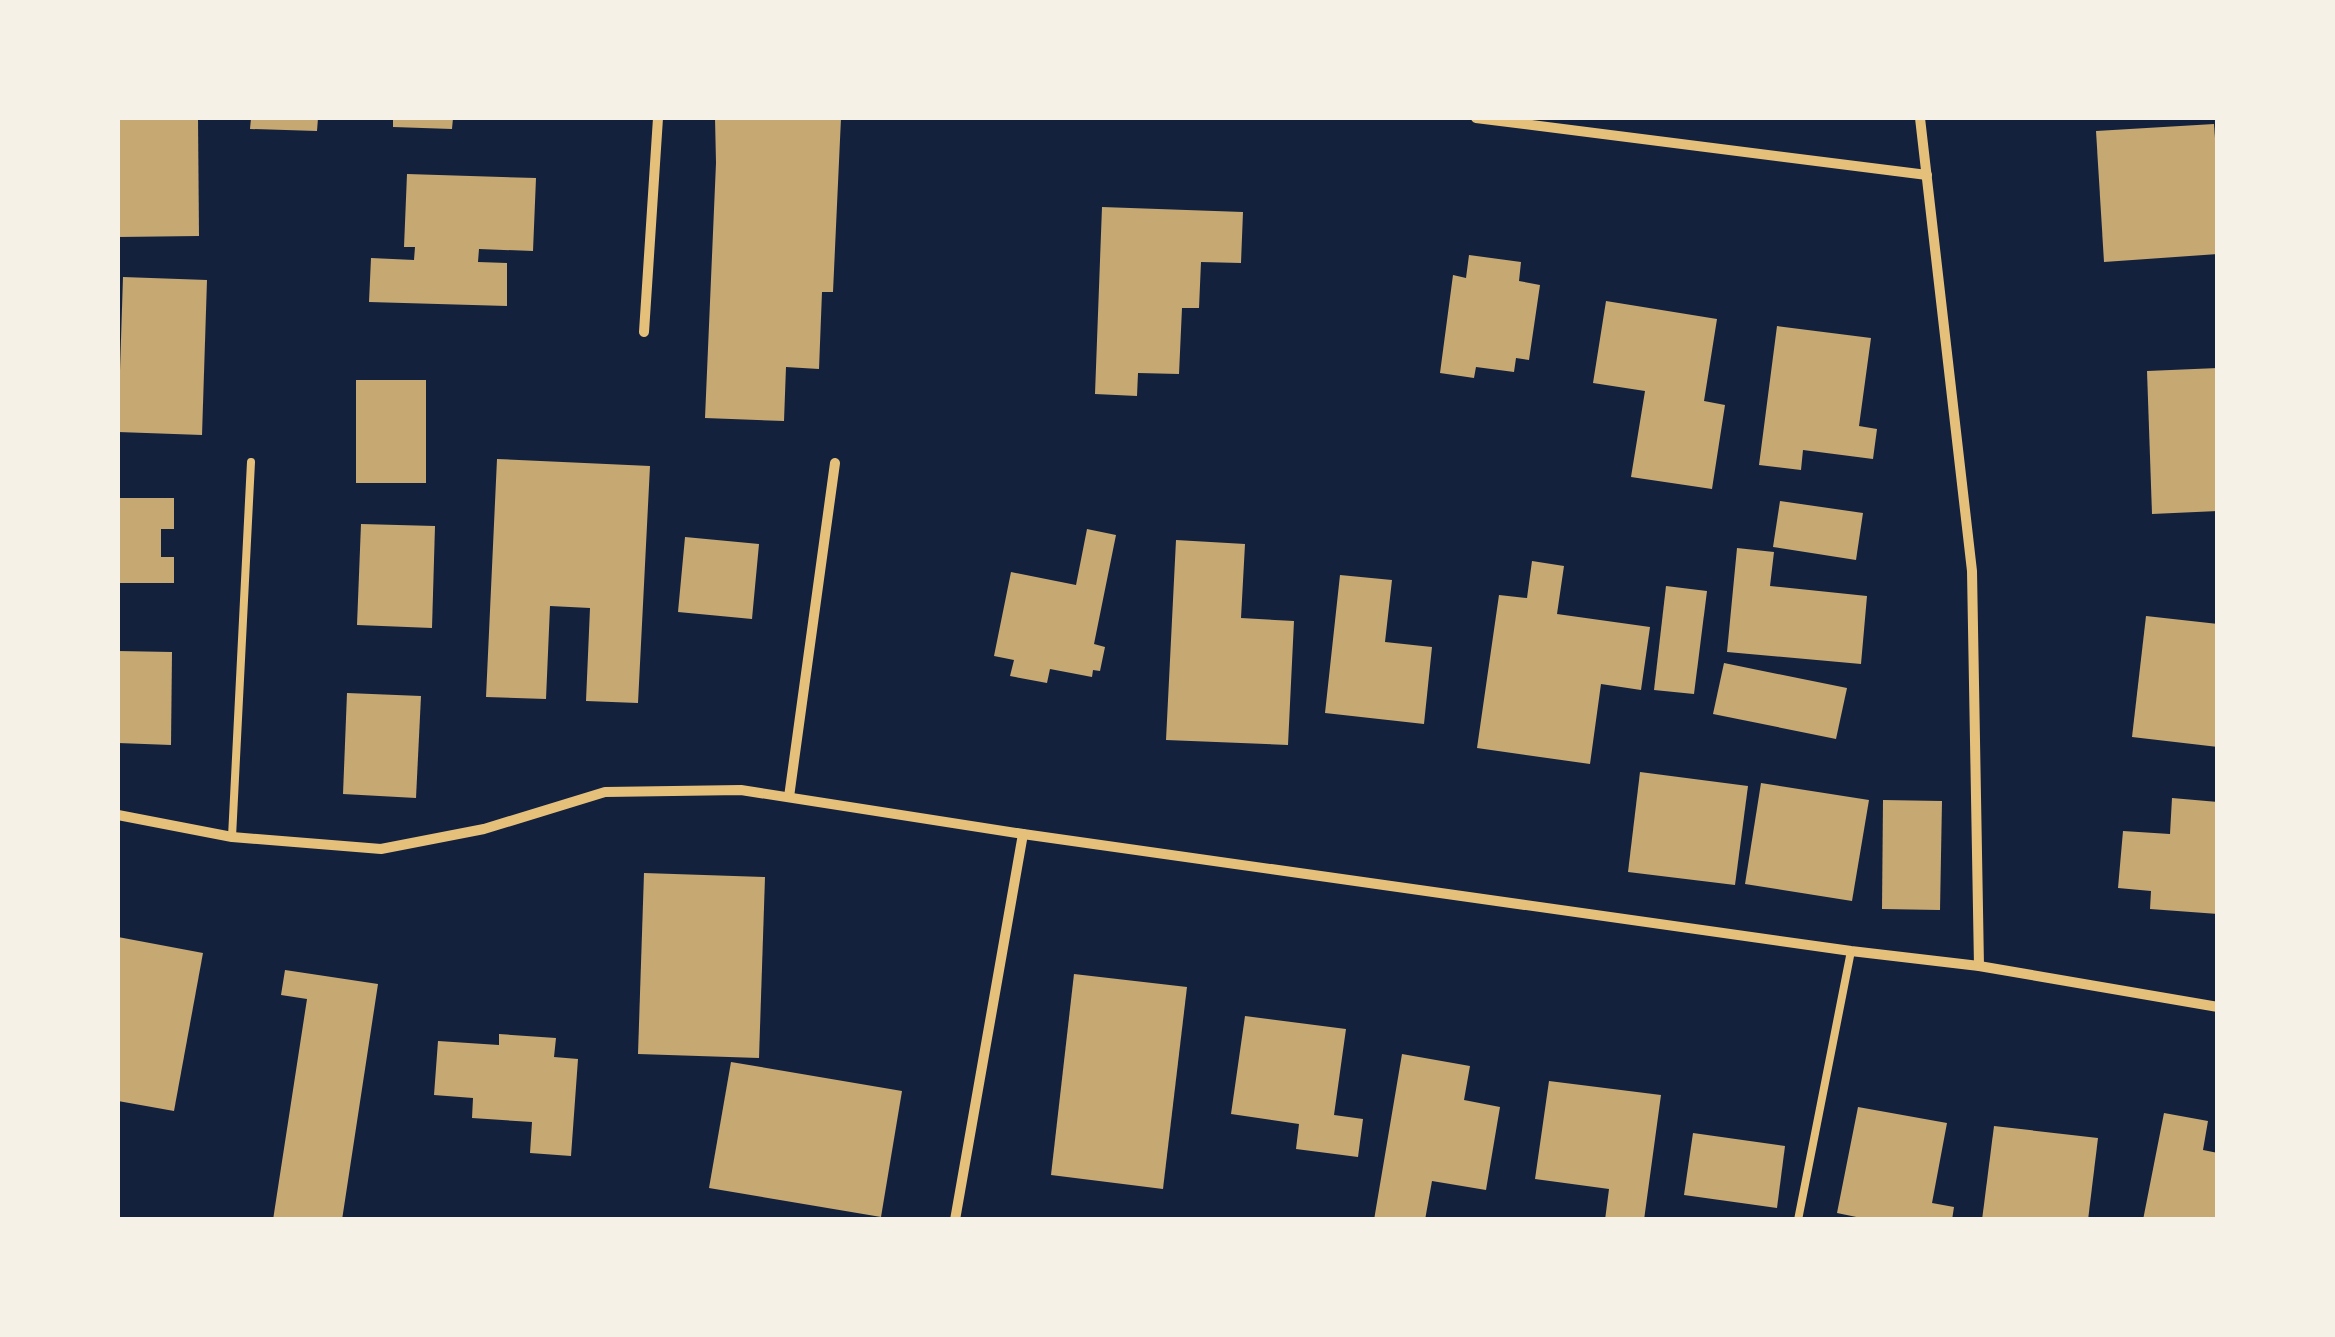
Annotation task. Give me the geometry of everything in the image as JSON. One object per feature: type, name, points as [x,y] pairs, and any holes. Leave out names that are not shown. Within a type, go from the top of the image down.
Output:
[{"type":"street","points":[[644,332],[658,118]]},
{"type":"street","points":[[1476,118],[1927,175]]},
{"type":"street","points":[[1920,118],[1972,571],[1979,966]]},
{"type":"street","points":[[790,797],[836,463]]},
{"type":"street","points":[[118,816],[232,837],[381,849],[484,828],[604,792],[741,790],[1023,834],[1979,966],[2218,1007]]},
{"type":"street","points":[[955,1220],[1023,834]]},
{"type":"lane","points":[[232,837],[251,462]]},
{"type":"lane","points":[[1798,1220],[1851,951]]},
{"type":"building","points":[[118,118],[198,118],[199,236],[118,237]]},
{"type":"building","points":[[251,118],[318,118],[317,131],[250,129]]},
{"type":"building","points":[[393,118],[453,118],[452,129],[393,127]]},
{"type":"building","points":[[715,118],[841,118],[833,292],[822,292],[819,369],[786,367],[784,421],[705,418]]},
{"type":"building","points":[[2214,124],[2218,254],[2104,262],[2096,131]]},
{"type":"building","points":[[407,174],[536,178],[533,251],[479,249],[478,262],[507,263],[507,306],[369,302],[371,258],[414,260],[415,247],[404,247]]},
{"type":"building","points":[[1102,207],[1243,212],[1241,263],[1201,262],[1199,308],[1182,308],[1179,374],[1138,373],[1137,396],[1095,394]]},
{"type":"building","points":[[1469,255],[1521,262],[1519,281],[1540,285],[1529,360],[1516,358],[1514,372],[1476,367],[1474,378],[1440,373],[1453,275],[1466,278]]},
{"type":"building","points":[[123,277],[207,280],[202,435],[118,432]]},
{"type":"building","points":[[1606,301],[1717,319],[1704,401],[1725,405],[1712,489],[1631,477],[1645,391],[1593,383]]},
{"type":"building","points":[[1777,326],[1871,338],[1859,426],[1877,429],[1873,459],[1803,450],[1801,470],[1759,465]]},
{"type":"building","points":[[2218,368],[2218,511],[2152,514],[2147,371]]},
{"type":"building","points":[[356,380],[426,380],[426,483],[356,483]]},
{"type":"building","points":[[497,459],[650,466],[638,703],[586,701],[590,608],[550,606],[546,699],[486,697]]},
{"type":"building","points":[[118,498],[174,498],[174,529],[161,529],[161,557],[174,557],[174,583],[118,583]]},
{"type":"building","points":[[1780,501],[1863,513],[1856,560],[1773,547]]},
{"type":"building","points":[[361,524],[435,526],[432,628],[357,625]]},
{"type":"building","points":[[1087,529],[1116,535],[1094,644],[1105,647],[1100,671],[1093,670],[1092,677],[1050,669],[1047,683],[1010,676],[1014,660],[994,656],[1011,572],[1076,585]]},
{"type":"building","points":[[685,537],[759,544],[752,619],[678,612]]},
{"type":"building","points":[[1176,540],[1245,544],[1241,618],[1294,621],[1288,745],[1166,740]]},
{"type":"building","points":[[1737,548],[1774,552],[1770,586],[1867,596],[1861,664],[1727,652]]},
{"type":"building","points":[[1532,561],[1564,566],[1557,614],[1650,627],[1641,690],[1601,684],[1590,764],[1477,748],[1499,595],[1527,598]]},
{"type":"building","points":[[1340,575],[1392,580],[1385,642],[1432,647],[1424,724],[1325,713]]},
{"type":"building","points":[[1666,586],[1707,591],[1694,694],[1654,690]]},
{"type":"building","points":[[2146,616],[2218,624],[2218,747],[2132,737]]},
{"type":"building","points":[[118,651],[172,652],[171,745],[118,743]]},
{"type":"building","points":[[1724,663],[1847,688],[1836,739],[1713,714]]},
{"type":"building","points":[[347,693],[421,696],[416,798],[343,794]]},
{"type":"building","points":[[1640,772],[1748,786],[1735,885],[1628,872]]},
{"type":"building","points":[[1761,783],[1869,800],[1852,901],[1745,884]]},
{"type":"building","points":[[2172,798],[2218,802],[2218,914],[2150,909],[2151,891],[2118,888],[2123,831],[2170,834]]},
{"type":"building","points":[[1883,800],[1942,801],[1940,910],[1882,909]]},
{"type":"building","points":[[644,873],[765,877],[759,1058],[638,1054]]},
{"type":"building","points":[[118,937],[203,953],[174,1111],[118,1101]]},
{"type":"building","points":[[285,970],[378,984],[342,1220],[273,1220],[307,999],[281,995]]},
{"type":"building","points":[[1074,974],[1187,987],[1163,1189],[1051,1175]]},
{"type":"building","points":[[1245,1016],[1346,1029],[1334,1115],[1363,1119],[1358,1157],[1296,1149],[1299,1124],[1231,1114]]},
{"type":"building","points":[[499,1034],[556,1038],[554,1057],[578,1059],[571,1156],[530,1153],[532,1122],[472,1118],[473,1098],[434,1095],[438,1041],[499,1045]]},
{"type":"building","points":[[1402,1054],[1470,1066],[1464,1100],[1500,1107],[1486,1190],[1432,1181],[1425,1220],[1374,1220]]},
{"type":"building","points":[[731,1062],[902,1091],[881,1217],[709,1188]]},
{"type":"building","points":[[1549,1081],[1661,1095],[1644,1220],[1605,1220],[1609,1189],[1535,1179]]},
{"type":"building","points":[[1858,1107],[1947,1123],[1932,1203],[1954,1207],[1952,1220],[1871,1220],[1837,1213]]},
{"type":"building","points":[[2164,1113],[2208,1121],[2203,1150],[2218,1153],[2218,1220],[2143,1220]]},
{"type":"building","points":[[1994,1126],[2098,1138],[2088,1220],[1982,1220]]},
{"type":"building","points":[[1693,1133],[1785,1146],[1777,1208],[1684,1195]]}]
